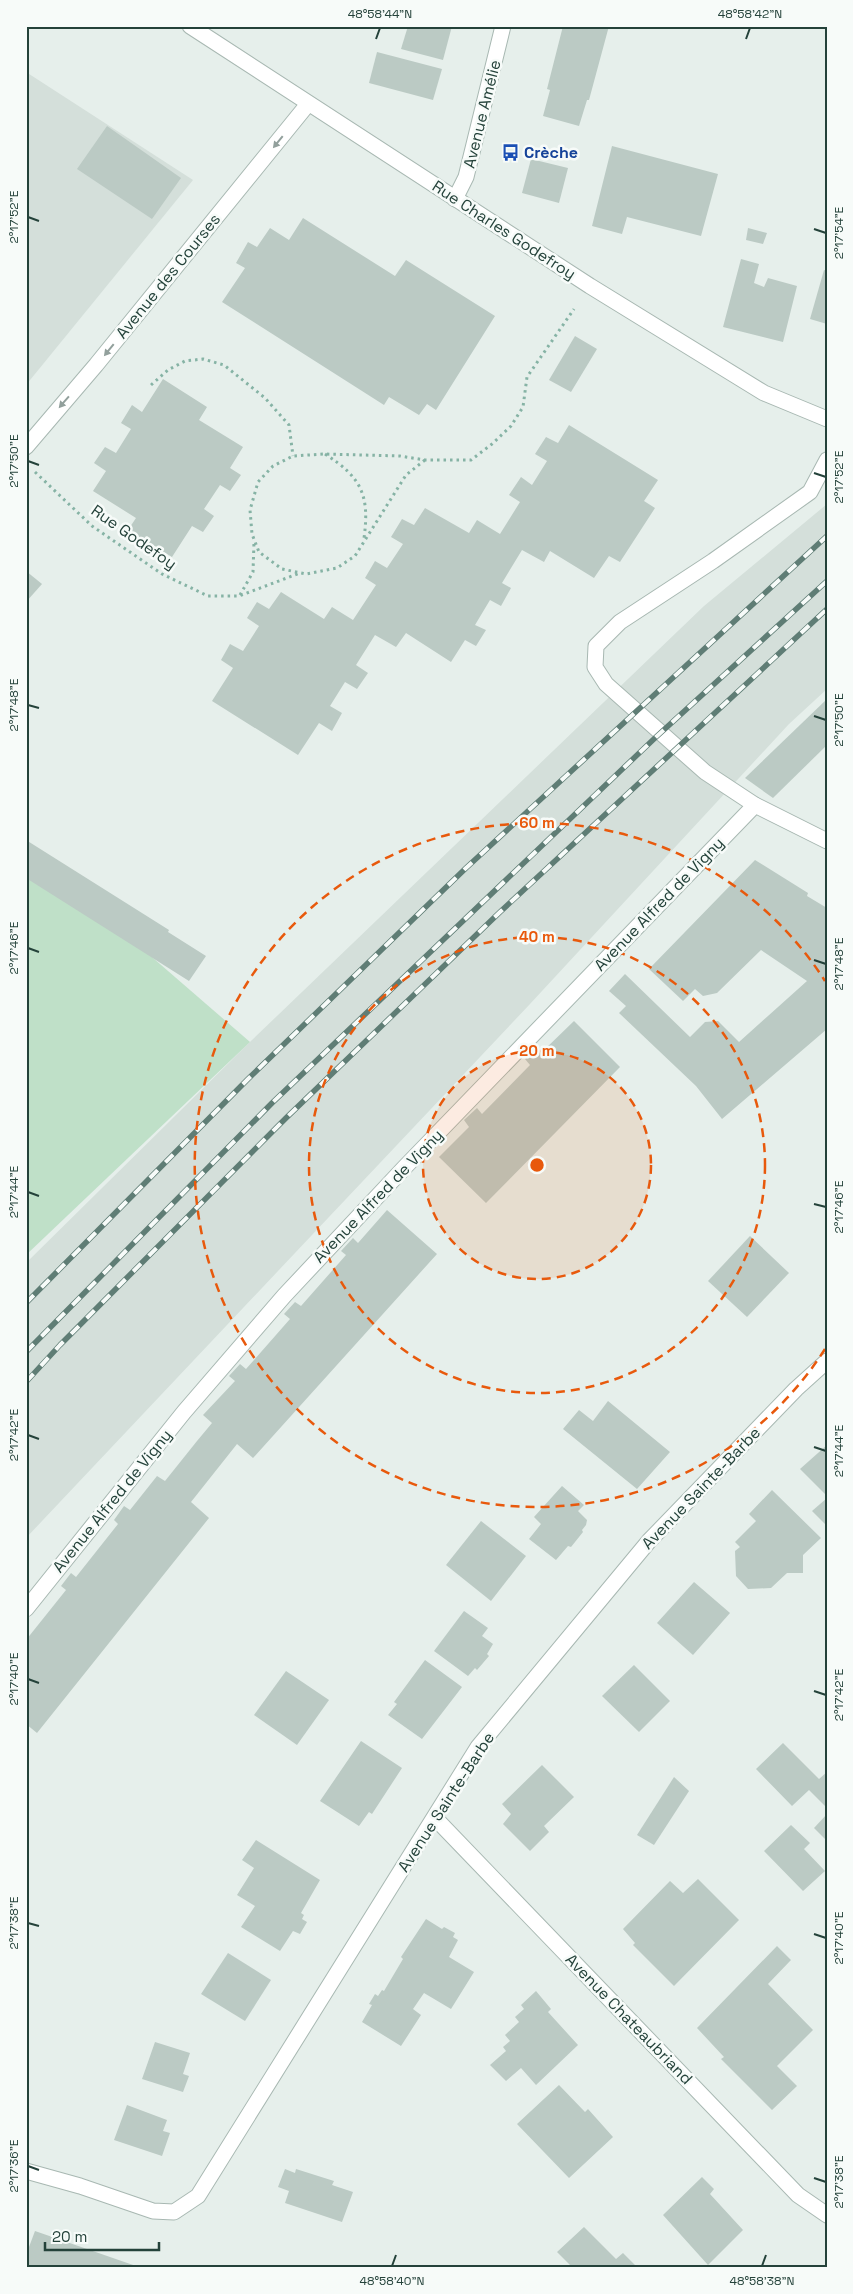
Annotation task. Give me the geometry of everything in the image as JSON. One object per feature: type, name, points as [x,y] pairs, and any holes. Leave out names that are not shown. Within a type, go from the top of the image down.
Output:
[{"type":"street","name":"Rue Charles Godefroy","points":[[190,26],[590,286],[764,392],[827,419]]},
{"type":"street","name":"Avenue Amélie","points":[[455,199],[466,177],[503,26]]},
{"type":"street","name":"Avenue des Courses","points":[[26,447],[96,365],[308,104]]},
{"type":"street","points":[[827,460],[810,492],[712,561],[620,622],[596,646],[595,667],[606,684],[705,772],[755,805],[827,842]]},
{"type":"street","name":"Avenue Alfred de Vigny","points":[[26,1609],[184,1412],[284,1296],[404,1168],[755,805]]},
{"type":"street","name":"Avenue Sainte-Barbe","points":[[26,2170],[153,2211],[174,2212],[198,2196],[478,1747],[649,1541],[796,1389],[827,1361]]},
{"type":"street","name":"Avenue Chateaubriand","points":[[435,1818],[798,2195],[827,2215]]},
{"type":"path","points":[[425,460],[406,475],[355,556],[337,568],[306,574],[300,573],[282,569],[259,552],[252,534],[250,510],[258,482],[272,466],[293,456],[324,454],[400,456],[425,460],[472,460],[511,426],[523,407],[526,377],[590,286]]},
{"type":"path","points":[[152,385],[168,370],[185,361],[203,359],[224,365],[265,398],[289,425],[293,456]]},
{"type":"path","points":[[324,454],[346,468],[362,489],[367,514],[363,541]]},
{"type":"path","name":"Rue Godefoy","points":[[33,470],[92,526],[162,574],[208,596],[240,596],[271,586],[300,573]]},
{"type":"path","points":[[240,596],[253,572],[254,542]]},
{"type":"shaded area","points":[[26,72],[193,180],[26,385]]},
{"type":"shaded area","points":[[827,504],[827,689],[789,724],[530,1004],[26,1538],[26,1263],[252,1040],[704,606]]},
{"type":"green space","points":[[26,848],[250,1042],[26,1255]]},
{"type":"building","points":[[408,26],[452,26],[443,60],[401,49]]},
{"type":"building","points":[[563,26],[609,26],[589,100],[587,100],[579,126],[543,116],[550,90],[547,89]]},
{"type":"building","points":[[377,52],[442,69],[433,100],[369,83]]},
{"type":"building","points":[[107,126],[181,178],[152,219],[77,169]]},
{"type":"building","points":[[612,146],[718,174],[701,236],[627,217],[622,234],[592,226]]},
{"type":"building","points":[[531,159],[568,168],[559,203],[522,193]]},
{"type":"building","points":[[303,218],[395,276],[406,260],[495,316],[436,410],[427,404],[419,415],[389,397],[384,405],[222,302],[245,268],[236,263],[248,242],[257,247],[270,228],[289,240]]},
{"type":"building","points":[[748,228],[767,233],[763,244],[746,240]]},
{"type":"building","points":[[741,259],[759,264],[754,283],[764,287],[768,278],[797,286],[783,342],[723,327]]},
{"type":"building","points":[[824,270],[827,271],[827,324],[810,319]]},
{"type":"building","points":[[575,336],[597,349],[571,392],[549,380]]},
{"type":"building","points":[[163,379],[207,407],[199,420],[243,447],[230,468],[241,475],[230,491],[220,485],[204,509],[214,516],[203,532],[192,526],[172,557],[128,530],[136,518],[93,491],[106,471],[94,463],[105,447],[116,453],[131,429],[121,423],[132,405],[142,412]]},
{"type":"building","points":[[569,425],[658,480],[644,501],[655,508],[620,562],[609,556],[594,578],[550,551],[544,562],[522,550],[502,583],[511,588],[501,606],[490,600],[475,625],[486,630],[476,646],[465,640],[451,662],[406,633],[396,647],[375,635],[356,665],[368,673],[357,689],[345,682],[330,706],[342,713],[332,731],[319,723],[298,755],[212,701],[233,668],[221,660],[230,644],[243,651],[259,626],[247,618],[257,602],[269,609],[281,592],[324,619],[332,607],[353,620],[376,585],[365,578],[375,561],[387,568],[403,544],[391,537],[402,519],[414,525],[425,508],[469,533],[477,520],[500,534],[520,502],[509,495],[521,477],[532,485],[547,461],[535,454],[546,437],[558,443]]},
{"type":"building","points":[[26,571],[42,584],[26,602]]},
{"type":"building","points":[[827,699],[827,745],[773,798],[745,778]]},
{"type":"building","points":[[26,840],[169,930],[168,932],[206,956],[189,981],[26,878]]},
{"type":"building","points":[[755,860],[808,893],[807,896],[827,908],[827,1029],[722,1119],[696,1086],[619,1013],[626,1006],[609,991],[625,974],[690,1037],[705,1022],[718,1021],[739,1042],[807,981],[761,950],[717,993],[703,996],[695,989],[683,1001],[649,969]]},
{"type":"building","points":[[574,1021],[620,1067],[486,1203],[439,1157],[469,1127],[464,1120],[477,1108],[482,1114],[530,1065],[525,1059],[537,1047],[542,1052]]},
{"type":"building","points":[[387,1210],[437,1254],[253,1458],[237,1444],[191,1502],[209,1518],[37,1733],[26,1724],[26,1640],[66,1590],[61,1586],[71,1573],[76,1577],[118,1524],[114,1520],[124,1506],[130,1510],[157,1476],[165,1481],[212,1423],[203,1415],[235,1381],[229,1376],[240,1364],[246,1369],[290,1319],[284,1314],[295,1302],[301,1306],[346,1255],[341,1251],[353,1238],[358,1243]]},
{"type":"building","points":[[750,1236],[789,1273],[747,1317],[708,1281]]},
{"type":"building","points":[[608,1401],[670,1452],[637,1489],[563,1429],[579,1410],[593,1421]]},
{"type":"building","points":[[827,1445],[827,1496],[800,1469]]},
{"type":"building","points":[[562,1486],[584,1505],[578,1511],[587,1520],[582,1530],[583,1532],[571,1547],[568,1546],[556,1560],[529,1539],[541,1524],[534,1517]]},
{"type":"building","points":[[772,1490],[821,1538],[803,1555],[803,1573],[787,1573],[771,1588],[748,1589],[736,1576],[735,1551],[740,1547],[735,1542],[756,1521],[749,1514]]},
{"type":"building","points":[[827,1498],[827,1526],[812,1511]]},
{"type":"building","points":[[481,1521],[526,1556],[491,1601],[446,1565]]},
{"type":"building","points":[[694,1582],[730,1613],[693,1655],[657,1623]]},
{"type":"building","points":[[464,1611],[488,1628],[482,1636],[493,1644],[487,1654],[489,1656],[477,1670],[475,1668],[468,1676],[434,1651]]},
{"type":"building","points":[[425,1660],[462,1687],[422,1739],[388,1715],[397,1704],[394,1702]]},
{"type":"building","points":[[634,1665],[670,1701],[639,1732],[602,1696]]},
{"type":"building","points":[[286,1671],[329,1700],[297,1745],[254,1715]]},
{"type":"building","points":[[361,1741],[402,1768],[372,1814],[369,1812],[359,1826],[320,1801]]},
{"type":"building","points":[[783,1743],[819,1779],[827,1772],[827,1808],[809,1790],[792,1806],[756,1769]]},
{"type":"building","points":[[542,1765],[574,1797],[544,1826],[549,1832],[530,1851],[503,1824],[511,1814],[502,1804]]},
{"type":"building","points":[[674,1777],[689,1791],[654,1845],[637,1835]]},
{"type":"building","points":[[827,1814],[827,1841],[814,1828]]},
{"type":"building","points":[[791,1825],[810,1843],[804,1849],[825,1871],[803,1891],[764,1851]]},
{"type":"building","points":[[256,1840],[320,1880],[301,1913],[304,1915],[302,1919],[307,1922],[300,1934],[293,1931],[280,1951],[241,1927],[255,1906],[237,1895],[254,1868],[242,1860]]},
{"type":"building","points":[[698,1879],[739,1920],[674,1986],[633,1945],[635,1943],[623,1929],[670,1881],[683,1893]]},
{"type":"building","points":[[426,1919],[442,1929],[444,1927],[455,1933],[453,1937],[458,1940],[449,1957],[474,1972],[451,2009],[424,1993],[413,2009],[421,2015],[401,2046],[362,2022],[372,2005],[369,2004],[375,1994],[378,1996],[382,1990],[384,1991],[403,1959],[401,1957]]},
{"type":"building","points":[[777,1946],[791,1960],[768,1984],[813,2030],[777,2066],[797,2086],[772,2110],[721,2059],[724,2057],[697,2028]]},
{"type":"building","points":[[228,1953],[271,1980],[245,2021],[201,1994]]},
{"type":"building","points":[[536,1991],[551,2009],[548,2012],[578,2045],[536,2085],[521,2068],[506,2081],[490,2065],[506,2051],[503,2047],[510,2041],[505,2035],[519,2022],[515,2017],[524,2009],[521,2005]]},
{"type":"building","points":[[155,2042],[190,2053],[183,2074],[189,2076],[183,2092],[142,2079]]},
{"type":"building","points":[[559,2085],[585,2112],[588,2109],[613,2137],[569,2178],[517,2124]]},
{"type":"building","points":[[127,2105],[167,2120],[163,2131],[170,2133],[162,2156],[114,2140]]},
{"type":"building","points":[[285,2169],[295,2173],[296,2169],[334,2181],[332,2185],[353,2192],[342,2222],[285,2203],[289,2191],[278,2187]]},
{"type":"building","points":[[702,2177],[714,2189],[710,2194],[743,2230],[708,2265],[663,2215]]},
{"type":"building","points":[[584,2227],[616,2259],[623,2253],[638,2268],[573,2268],[557,2252]]},
{"type":"building","points":[[35,2231],[136,2266],[135,2268],[26,2268],[26,2255]]},
{"type":"railway","points":[[26,1303],[248,1079],[466,868],[827,536]]},
{"type":"railway","points":[[26,1352],[272,1103],[656,737],[827,581]]},
{"type":"railway","points":[[26,1382],[60,1345],[286,1118],[500,912],[827,609]]},
{"type":"place","name":"Crèche","points":[[510,152]]}]
